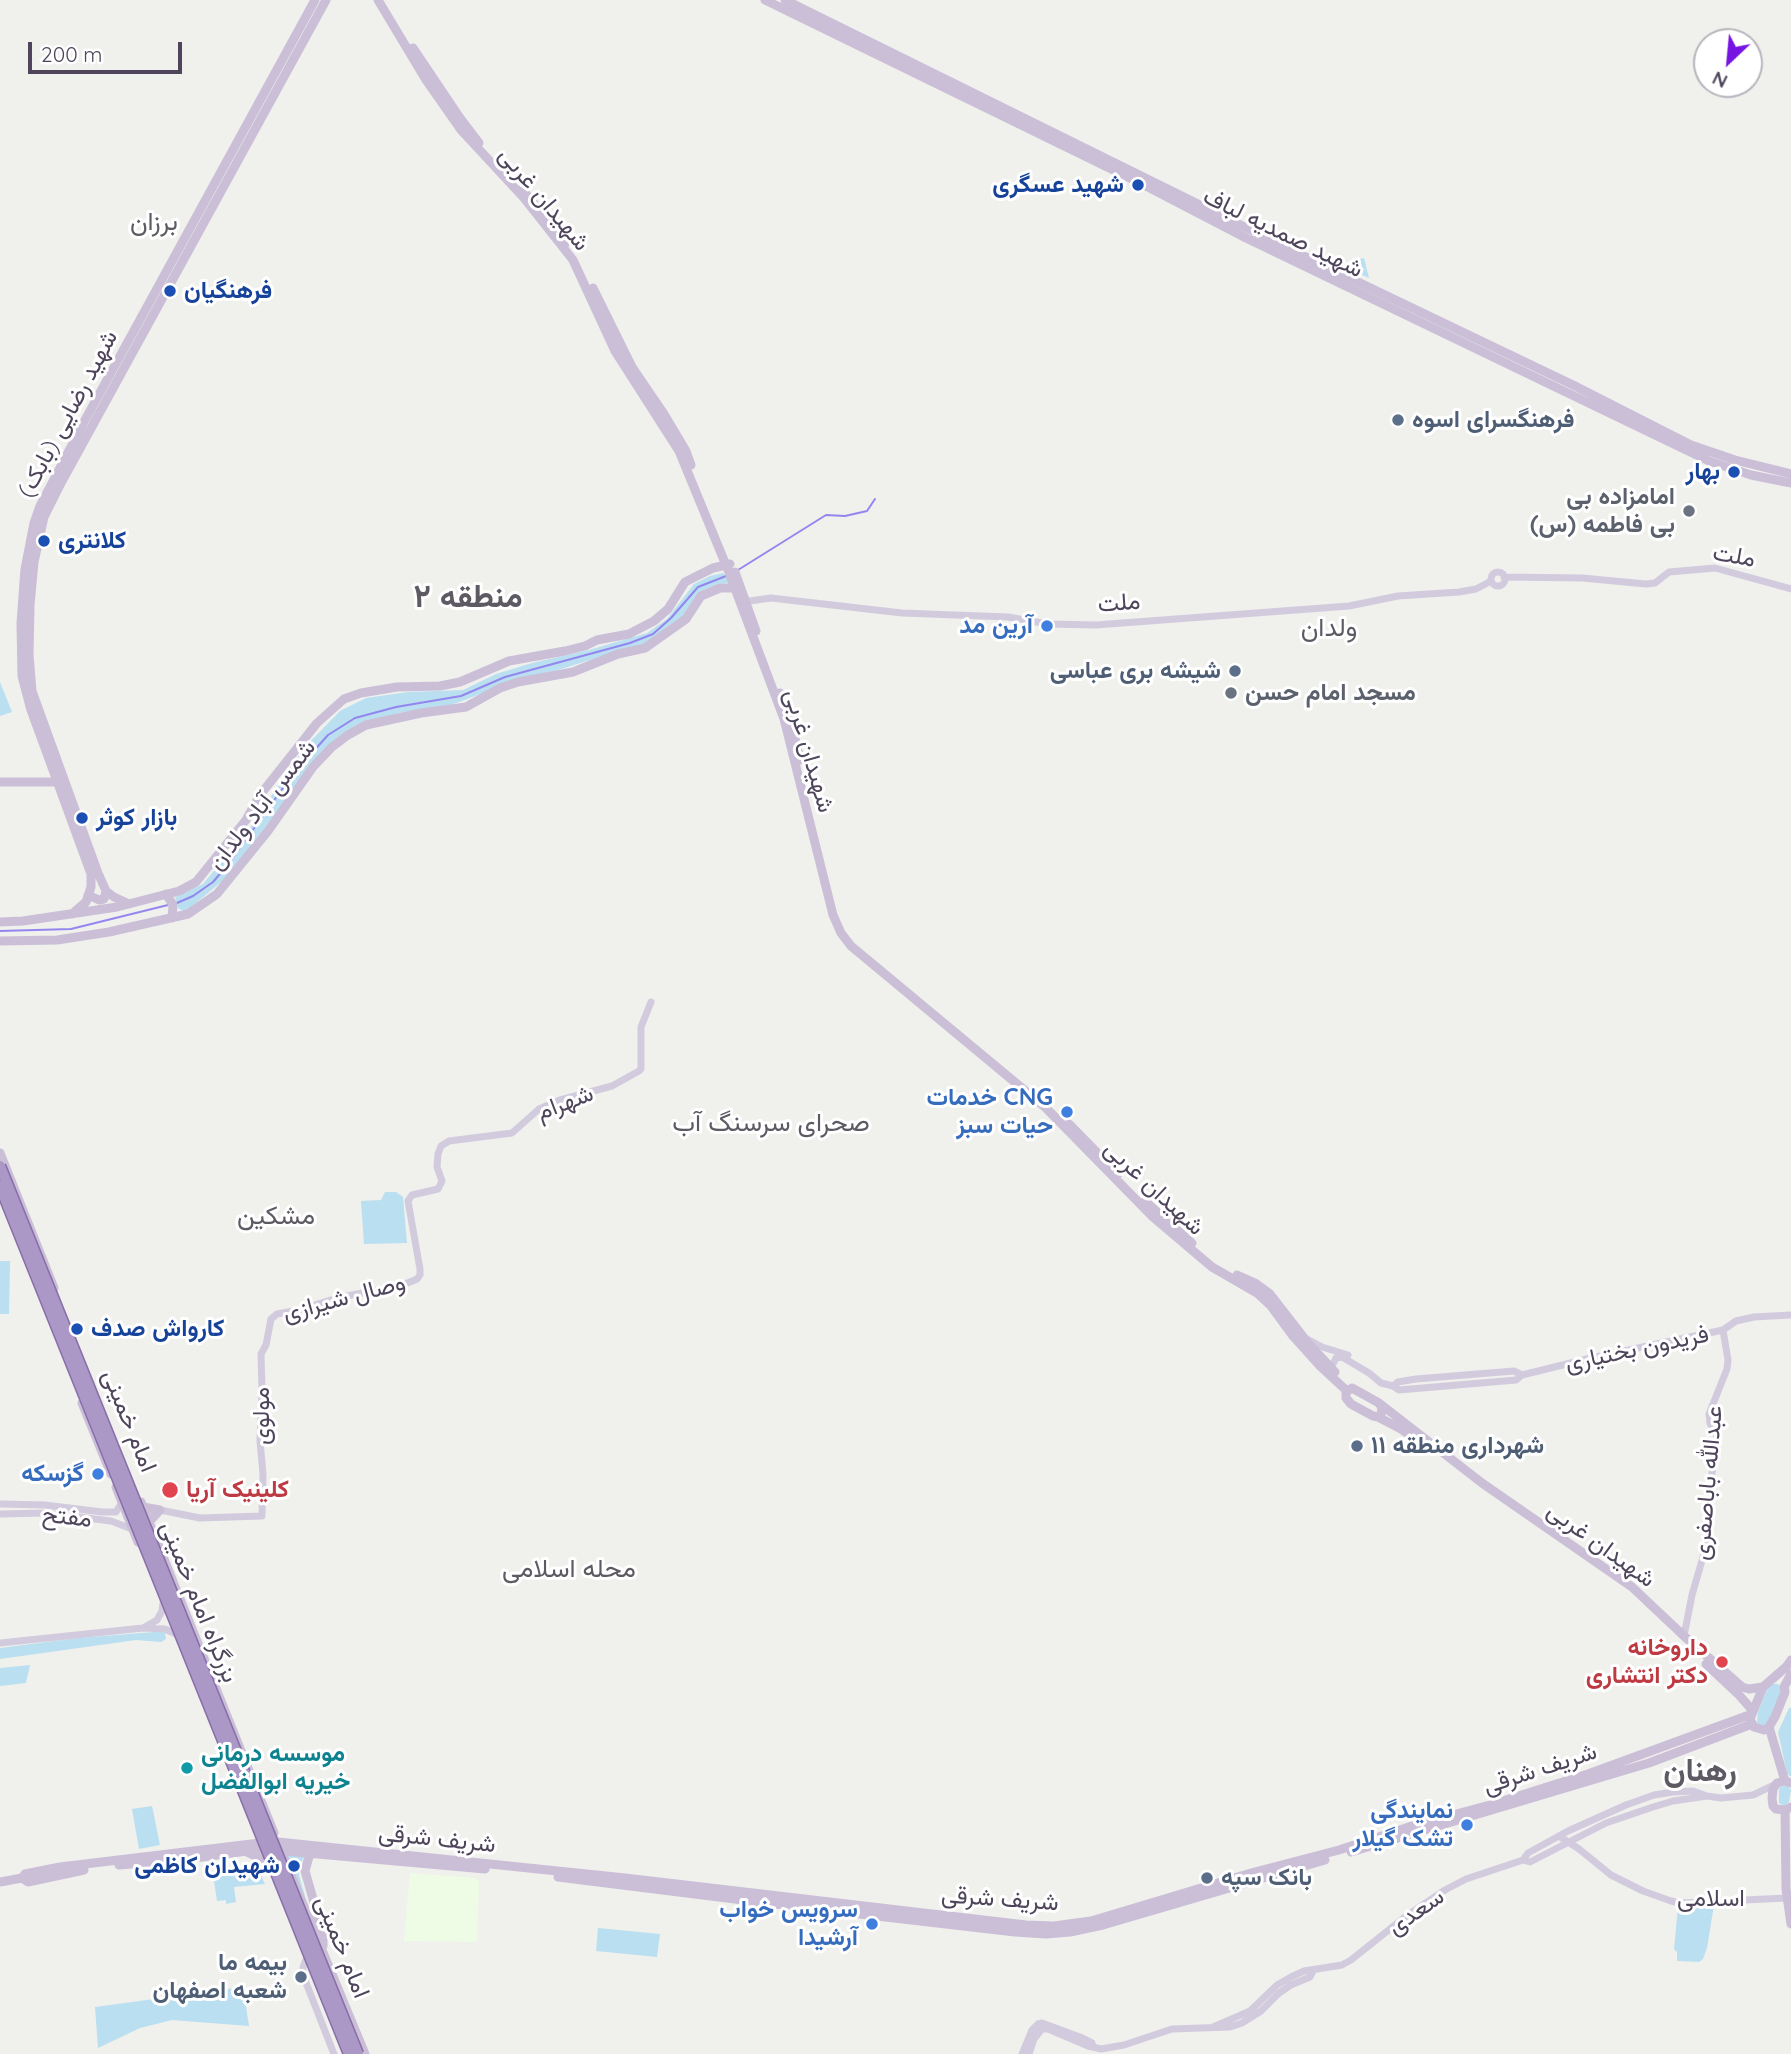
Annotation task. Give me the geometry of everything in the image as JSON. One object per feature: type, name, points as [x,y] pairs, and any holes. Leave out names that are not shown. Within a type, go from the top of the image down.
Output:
[{"type":"highway","name":"بزرگراه امام خمینی","points":[[0,1166],[358,2054]]},
{"type":"highway","name":"بزرگراه امام خمینی","points":[[0,1186],[347,2054]]},
{"type":"main road","name":"شهید رضایی (بابک)","points":[[88,895],[91,874],[31,710],[22,676],[34,562],[44,517],[315,0]]},
{"type":"main road","name":"شهید رضایی (بابک)","points":[[228,168],[326,0]]},
{"type":"main road","name":"شهیدان غربی","points":[[378,0],[440,95]]},
{"type":"main road","name":"شهیدان غربی","points":[[384,0],[461,130],[524,198],[573,260],[615,351],[679,451],[729,565],[790,717],[845,931],[869,955],[1052,1107],[1140,1197],[1216,1264],[1255,1283],[1270,1294],[1303,1337],[1350,1389]]},
{"type":"main road","name":"شهید صمدیه لباف","points":[[765,0],[855,40],[1659,433],[1709,461],[1751,475],[1791,483]]},
{"type":"main road","name":"شهید صمدیه لباف","points":[[785,0],[855,40]]},
{"type":"main road","name":"شهید صمدیه لباف","points":[[1659,433],[1732,459],[1791,474]]},
{"type":"main road","name":"شهیدان غربی","points":[[729,565],[784,719],[833,915],[841,933],[852,946],[1046,1108],[1145,1209],[1183,1243],[1212,1267],[1257,1293],[1271,1306],[1320,1366],[1350,1389],[1379,1403],[1490,1489],[1632,1587],[1735,1682],[1751,1689]]},
{"type":"main road","points":[[0,922],[23,921],[130,904],[179,891],[196,882],[246,820],[260,795],[317,723],[344,699],[397,687],[440,686],[460,682],[509,661],[565,651],[597,640],[629,634],[654,621],[668,608],[685,582],[713,568],[729,565]]},
{"type":"main road","name":"شمس آباد ولدان","points":[[0,941],[57,940],[188,915],[217,894],[268,831],[313,767],[348,735],[366,725],[466,707],[500,688],[518,682],[573,672],[618,654],[645,648],[686,619],[701,596],[720,588],[735,588]]},
{"type":"main road","name":"شهید رضایی (بابک)","points":[[25,636],[32,691],[106,891]]},
{"type":"main road","points":[[0,782],[57,782]]},
{"type":"main road","points":[[72,914],[86,902],[88,895],[99,900],[104,899],[106,891],[130,904]]},
{"type":"main road","points":[[166,894],[173,905],[173,918]]},
{"type":"main road","name":"امام خمینی","points":[[0,1153],[365,2054]]},
{"type":"main road","name":"امام خمینی","points":[[0,1196],[132,1529],[347,2054]]},
{"type":"main road","name":"شهیدان غربی","points":[[1350,1389],[1346,1398],[1350,1404],[1401,1429],[1617,1583],[1744,1701],[1752,1716]]},
{"type":"main road","points":[[1378,1417],[1382,1412],[1379,1403]]},
{"type":"main road","points":[[143,1507],[160,1510]]},
{"type":"main road","points":[[149,1522],[160,1510]]},
{"type":"main road","points":[[1744,1701],[1753,1696],[1751,1689],[1790,1668]]},
{"type":"main road","points":[[1767,1729],[1786,1703],[1784,1687],[1790,1668]]},
{"type":"main road","points":[[1766,1683],[1779,1681],[1784,1687]]},
{"type":"main road","points":[[1766,1683],[1752,1716],[1754,1727],[1767,1729]]},
{"type":"main road","name":"شریف شرقی","points":[[261,1846],[439,1862],[904,1914],[1015,1932],[1070,1932],[1103,1925],[1415,1825],[1588,1774],[1752,1716]]},
{"type":"main road","points":[[1767,1729],[1783,1783],[1772,1793],[1773,1806],[1788,1809],[1788,1891],[1791,1924]]},
{"type":"main road","points":[[22,1878],[28,1882],[77,1871],[180,1860],[261,1846]]},
{"type":"main road","points":[[0,1882],[60,1867],[261,1846]]},
{"type":"main road","name":"شریف شرقی","points":[[279,1846],[310,1853],[439,1862]]},
{"type":"main road","points":[[244,1851],[267,1862]]},
{"type":"main road","points":[[310,1853],[305,1871],[323,1934],[324,1951]]},
{"type":"street","name":"ملت","points":[[743,602],[771,598],[902,612],[1008,617],[1048,624],[1096,625],[1349,606],[1398,596],[1459,592],[1476,589],[1491,581],[1494,573],[1498,572],[1504,577],[1582,578],[1646,584],[1655,583],[1669,572],[1715,568],[1791,589]]},
{"type":"street","name":"شهرام","points":[[418,1279],[420,1275],[408,1201],[412,1195],[438,1189],[442,1181],[437,1167],[441,1146],[449,1142],[512,1133],[539,1109],[560,1100],[612,1086],[639,1072],[641,1027],[651,1002]]},
{"type":"street","name":"وصال شیرازی","points":[[271,1319],[276,1314],[403,1285],[418,1279]]},
{"type":"street","name":"فریدون بختیاری","points":[[1369,1373],[1381,1383],[1399,1390],[1516,1380],[1522,1375],[1591,1358],[1723,1330],[1736,1321],[1791,1315]]},
{"type":"street","name":"مولوی","points":[[160,1510],[200,1518],[262,1516],[261,1354],[266,1345],[271,1319]]},
{"type":"street","name":"عبدالله باباصفری","points":[[1684,1636],[1707,1543],[1705,1525],[1717,1436],[1710,1423],[1709,1414],[1727,1369],[1723,1330]]},
{"type":"street","points":[[1303,1337],[1322,1347],[1354,1357],[1369,1373]]},
{"type":"street","points":[[1331,1368],[1336,1358],[1342,1357],[1369,1373]]},
{"type":"street","name":"مفتح","points":[[0,1504],[26,1503],[102,1513],[116,1512],[122,1502]]},
{"type":"street","points":[[116,1512],[119,1520],[116,1523]]},
{"type":"street","name":"مفتح","points":[[0,1514],[45,1513],[116,1523],[132,1529]]},
{"type":"street","points":[[143,1628],[156,1620],[162,1611],[163,1603]]},
{"type":"street","points":[[0,1643],[143,1628],[164,1629],[176,1634]]},
{"type":"street","points":[[1753,1796],[1783,1783]]},
{"type":"street","name":"سعدی","points":[[1523,1860],[1528,1853],[1601,1815],[1660,1794],[1693,1791],[1721,1798],[1753,1796]]},
{"type":"street","points":[[1660,1794],[1665,1803]]},
{"type":"street","name":"سعدی","points":[[1029,2054],[1034,2039],[1042,2029],[1101,2049],[1124,2045],[1172,2029],[1230,2027],[1242,2023],[1261,2011],[1279,1993],[1310,1977],[1313,1971],[1342,1965],[1351,1960],[1405,1917],[1445,1890],[1489,1870],[1523,1860],[1530,1862],[1606,1823],[1665,1803],[1707,1796]]},
{"type":"street","points":[[1753,1796],[1773,1806]]},
{"type":"street","name":"اسلامی","points":[[1559,1836],[1611,1875],[1671,1901],[1680,1903],[1788,1891]]},
{"type":"street","points":[[307,1957],[303,1975],[334,2054]]},
{"type":"street","points":[[1023,2054],[1032,2031],[1042,2023],[1080,2037],[1094,2046]]},
{"type":"shaded area","points":[[1364,258],[1369,278],[1338,265]]},
{"type":"shaded area","points":[[723,573],[730,583],[718,584],[701,591],[683,616],[645,643],[558,670],[506,682],[451,705],[399,713],[352,728],[307,769],[226,878],[185,912],[178,908],[175,897],[203,884],[251,826],[303,749],[340,711],[366,698],[408,692],[463,690],[496,674],[647,633],[667,619],[694,584]]},
{"type":"shaded area","points":[[0,682],[12,712],[0,716]]},
{"type":"shaded area","points":[[385,1192],[396,1192],[403,1197],[407,1243],[364,1244],[361,1201],[381,1200]]},
{"type":"shaded area","points":[[0,1261],[10,1261],[9,1314],[0,1314]]},
{"type":"shaded area","points":[[165,1632],[166,1639],[161,1642],[136,1640],[0,1659],[0,1648]]},
{"type":"shaded area","points":[[30,1665],[26,1683],[0,1686],[0,1668]]},
{"type":"shaded area","points":[[1778,1684],[1783,1690],[1772,1718],[1765,1726],[1757,1723],[1758,1712],[1768,1687]]},
{"type":"shaded area","points":[[1789,1708],[1791,1777],[1787,1773],[1778,1732]]},
{"type":"shaded area","points":[[1787,1785],[1791,1790],[1789,1802],[1784,1806],[1779,1803],[1779,1790]]},
{"type":"shaded area","points":[[152,1806],[160,1845],[139,1849],[132,1809]]},
{"type":"shaded area","points":[[286,1853],[306,1855],[299,1865],[299,1875],[308,1907]]},
{"type":"shaded area","points":[[256,1865],[265,1884],[234,1887],[236,1902],[226,1904],[226,1900],[217,1901],[214,1881],[220,1879],[218,1869]]},
{"type":"shaded area","points":[[410,1873],[476,1878],[479,1882],[477,1942],[404,1941]]},
{"type":"shaded area","points":[[1714,1905],[1703,1959],[1699,1962],[1677,1961],[1677,1952],[1674,1949],[1678,1907]]},
{"type":"shaded area","points":[[598,1928],[660,1934],[657,1957],[596,1951]]},
{"type":"shaded area","points":[[243,1987],[249,2026],[172,2020],[140,2028],[98,2048],[95,2007]]},
{"type":"waterway","points":[[738,570],[826,515],[845,516],[867,511],[875,499]]},
{"type":"waterway","points":[[177,903],[213,882],[293,774],[328,735],[355,718],[396,707],[461,696],[505,677],[630,643],[653,634],[698,587],[726,576]]},
{"type":"waterway","points":[[0,931],[71,929],[168,905]]},
{"type":"place","name":"شهید عسگری","points":[[1138,185]]},
{"type":"place","name":"فرهنگیان","points":[[170,291]]},
{"type":"place","name":"فرهنگسرای اسوه","points":[[1398,420]]},
{"type":"place","name":"بهار","points":[[1734,472]]},
{"type":"place","name":"امامزاده بی بی فاطمه (س)","points":[[1689,511]]},
{"type":"place","name":"کلانتری","points":[[44,541]]},
{"type":"place","name":"آرین مد","points":[[1047,626]]},
{"type":"place","name":"شیشه بری عباسی","points":[[1235,671]]},
{"type":"place","name":"مسجد امام حسن","points":[[1231,693]]},
{"type":"place","name":"بازار کوثر","points":[[82,818]]},
{"type":"place","name":"خدمات CNG حیات سبز","points":[[1067,1112]]},
{"type":"place","name":"کارواش صدف","points":[[77,1329]]},
{"type":"place","name":"شهرداری منطقه ۱۱","points":[[1357,1446]]},
{"type":"place","name":"گزسکه","points":[[98,1474]]},
{"type":"place","name":"کلینیک آریا","points":[[170,1490]]},
{"type":"place","name":"داروخانه دکتر انتشاری","points":[[1722,1662]]},
{"type":"place","name":"موسسه درمانی خیریه ابوالفضل","points":[[187,1768]]},
{"type":"place","name":"نمایندگی تشک گیلار","points":[[1467,1825]]},
{"type":"place","name":"شهیدان کاظمی","points":[[294,1866]]},
{"type":"place","name":"بانک سپه","points":[[1207,1878]]},
{"type":"place","name":"سرویس خواب آرشیدا","points":[[872,1924]]},
{"type":"place","name":"بیمه ما شعبه اصفهان","points":[[301,1977]]},
{"type":"district","name":"برزان","points":[[154,222]]},
{"type":"district","name":"منطقه ۲","points":[[468,597]]},
{"type":"district","name":"ولدان","points":[[1329,628]]},
{"type":"district","name":"صحرای سرسنگ آب","points":[[771,1123]]},
{"type":"district","name":"مشکین","points":[[276,1216]]},
{"type":"district","name":"محله اسلامی","points":[[569,1569]]},
{"type":"district","name":"رهنان","points":[[1700,1771]]}]
